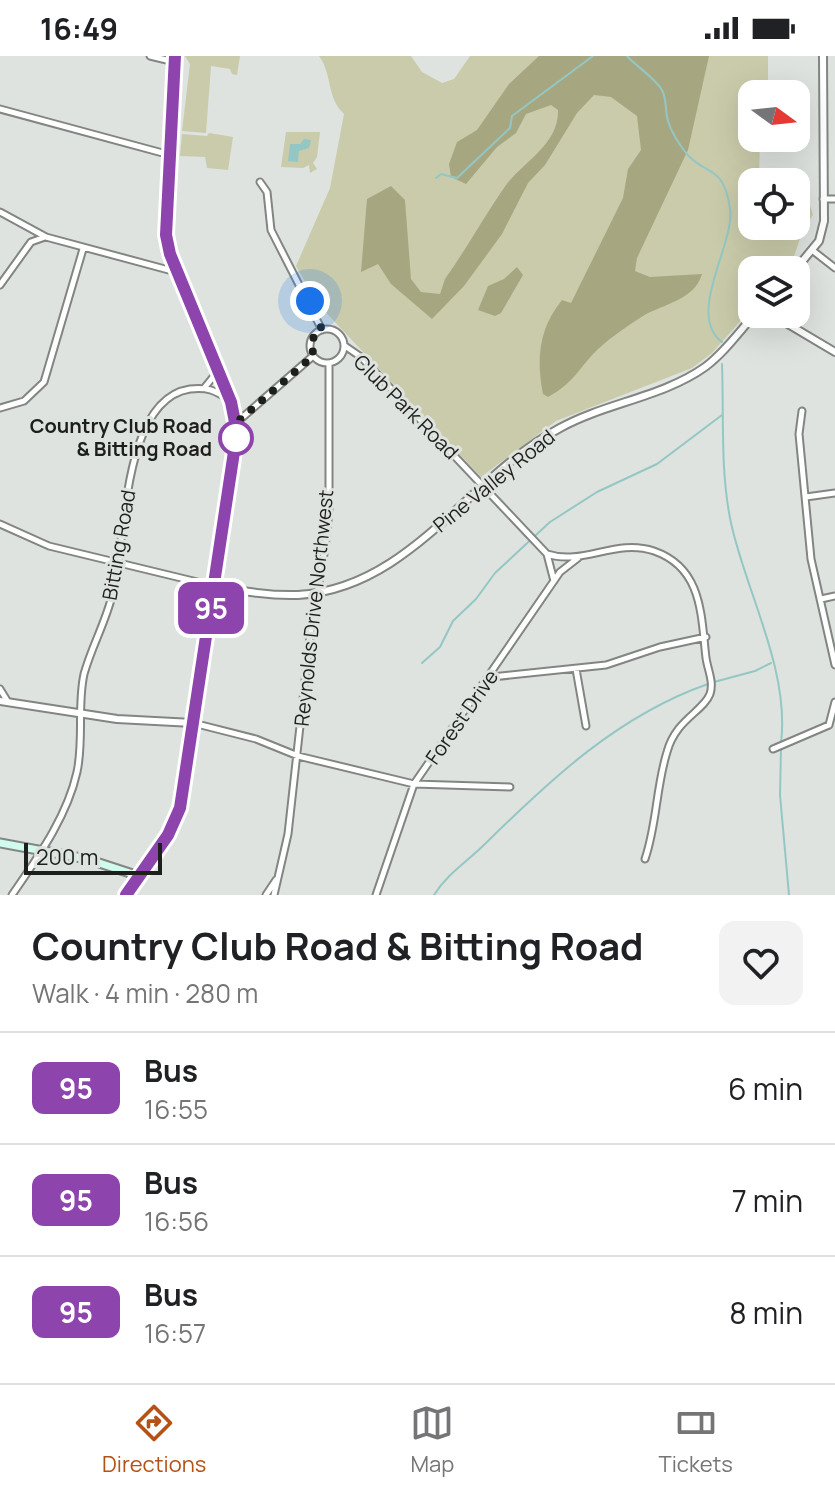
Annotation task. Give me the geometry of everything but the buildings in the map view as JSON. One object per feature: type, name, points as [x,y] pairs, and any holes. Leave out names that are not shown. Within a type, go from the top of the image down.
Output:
[{"type":"main road","points":[[126,895],[177,818],[236,423],[231,402],[177,272],[166,235],[175,59]]},
{"type":"main road","points":[[0,843],[87,859],[139,876]]},
{"type":"street","points":[[150,56],[175,59]]},
{"type":"street","points":[[807,256],[822,231],[823,56]]},
{"type":"street","points":[[0,109],[171,155]]},
{"type":"street","points":[[261,183],[267,192],[271,230],[322,330]]},
{"type":"street","points":[[823,199],[835,199]]},
{"type":"street","points":[[0,212],[46,237],[83,249],[127,256],[177,272]]},
{"type":"street","points":[[27,227],[31,242]]},
{"type":"street","points":[[0,285],[31,242],[46,237]]},
{"type":"street","points":[[0,408],[24,401],[44,382],[83,249]]},
{"type":"street","points":[[812,250],[835,268]]},
{"type":"street","name":"Pine Valley Road","points":[[214,586],[265,594],[317,593],[390,565],[483,485],[559,428],[703,369],[742,328]]},
{"type":"street","points":[[795,328],[835,352]]},
{"type":"street","points":[[322,330],[336,331],[345,346],[342,356],[329,364],[313,356],[312,339],[322,330]]},
{"type":"street","name":"Club Park Road","points":[[345,346],[361,357],[547,554]]},
{"type":"street","points":[[236,423],[313,356]]},
{"type":"street","name":"Reynolds Drive Northwest","points":[[274,895],[288,834],[329,511],[329,364]]},
{"type":"street","points":[[218,371],[205,387],[231,402]]},
{"type":"street","name":"Bitting Road","points":[[12,895],[41,851],[77,774],[84,677],[114,590],[134,463],[145,426],[166,398],[179,391],[205,387]]},
{"type":"street","points":[[802,411],[799,434],[811,559],[835,665]]},
{"type":"street","points":[[806,497],[835,493]]},
{"type":"street","points":[[0,524],[49,546],[214,586]]},
{"type":"street","points":[[554,582],[547,554],[579,557],[624,546],[639,547],[667,557],[683,570],[697,591],[706,637],[709,695],[680,724],[670,740],[645,859]]},
{"type":"street","name":"Forest Drive","points":[[376,895],[414,784],[491,677],[563,568],[579,557]]},
{"type":"street","points":[[821,599],[835,596]]},
{"type":"street","points":[[491,677],[606,665],[660,647],[706,637]]},
{"type":"street","points":[[576,669],[586,726]]},
{"type":"street","points":[[0,689],[4,702],[82,714],[193,723],[256,739],[298,756],[414,784],[510,787]]},
{"type":"street","points":[[773,749],[832,727],[835,702]]},
{"type":"street","points":[[266,895],[279,876]]},
{"type":"green space","points":[[185,56],[240,56],[237,75],[232,74],[230,69],[211,66],[206,133],[182,131],[190,64]]},
{"type":"green space","points":[[319,56],[411,56],[422,72],[442,83],[454,79],[470,56],[768,56],[768,80],[738,80],[738,152],[760,152],[759,168],[738,168],[738,240],[800,240],[794,256],[738,256],[738,324],[712,353],[692,368],[556,421],[481,477],[317,303],[296,266],[330,188],[344,114],[334,100]]},
{"type":"green space","points":[[539,56],[709,56],[688,150],[637,258],[635,271],[650,277],[702,274],[698,283],[686,296],[643,316],[613,336],[570,381],[548,397],[543,394],[540,356],[548,322],[562,300],[571,303],[623,198],[628,169],[641,150],[637,116],[611,97],[594,95],[577,113],[545,165],[528,183],[502,234],[464,286],[432,319],[391,284],[378,264],[361,272],[367,199],[391,186],[405,200],[411,279],[421,292],[440,294],[445,279],[506,185],[553,133],[558,110],[551,105],[526,114],[516,133],[497,147],[466,184],[451,177],[449,164],[457,142],[477,130],[509,84]]},
{"type":"green space","points":[[286,132],[320,132],[317,157],[313,163],[317,169],[310,173],[309,165],[303,168],[281,167]]},
{"type":"green space","points":[[209,133],[233,137],[228,170],[207,168],[205,157],[180,156],[182,134],[207,136]]},
{"type":"green space","points":[[517,267],[523,275],[501,313],[495,316],[478,310],[488,286],[504,279]]},
{"type":"water","points":[[304,139],[311,140],[309,148],[299,151],[298,162],[288,161],[290,144],[300,144]]},
{"type":"waterway","points":[[436,178],[441,174],[457,178],[510,128],[512,116],[593,56]]},
{"type":"waterway","points":[[627,56],[662,90],[669,125],[683,149],[718,177],[727,194],[730,223],[714,278],[708,314],[712,330],[722,342]]},
{"type":"waterway","points":[[722,364],[724,464],[731,523],[773,660],[782,715],[781,743]]},
{"type":"waterway","points":[[422,663],[440,647],[453,621],[476,599],[495,573],[550,522],[597,492],[657,464],[722,415]]},
{"type":"waterway","points":[[714,682],[755,671],[771,663]]},
{"type":"waterway","points":[[434,895],[451,874],[588,751],[645,713],[708,684]]},
{"type":"waterway","points":[[781,749],[780,795],[789,895]]},
{"type":"bus line","name":"95","points":[[126,895],[168,835],[183,797],[237,432],[231,402],[170,254],[166,235],[175,56]]},
{"type":"place","name":"Country Club Road & Bitting Road","points":[[236,438]]},
{"type":"route","points":[[236,438],[236,442],[237,432],[236,423],[313,356],[310,344],[315,334],[322,330],[310,301]]}]
